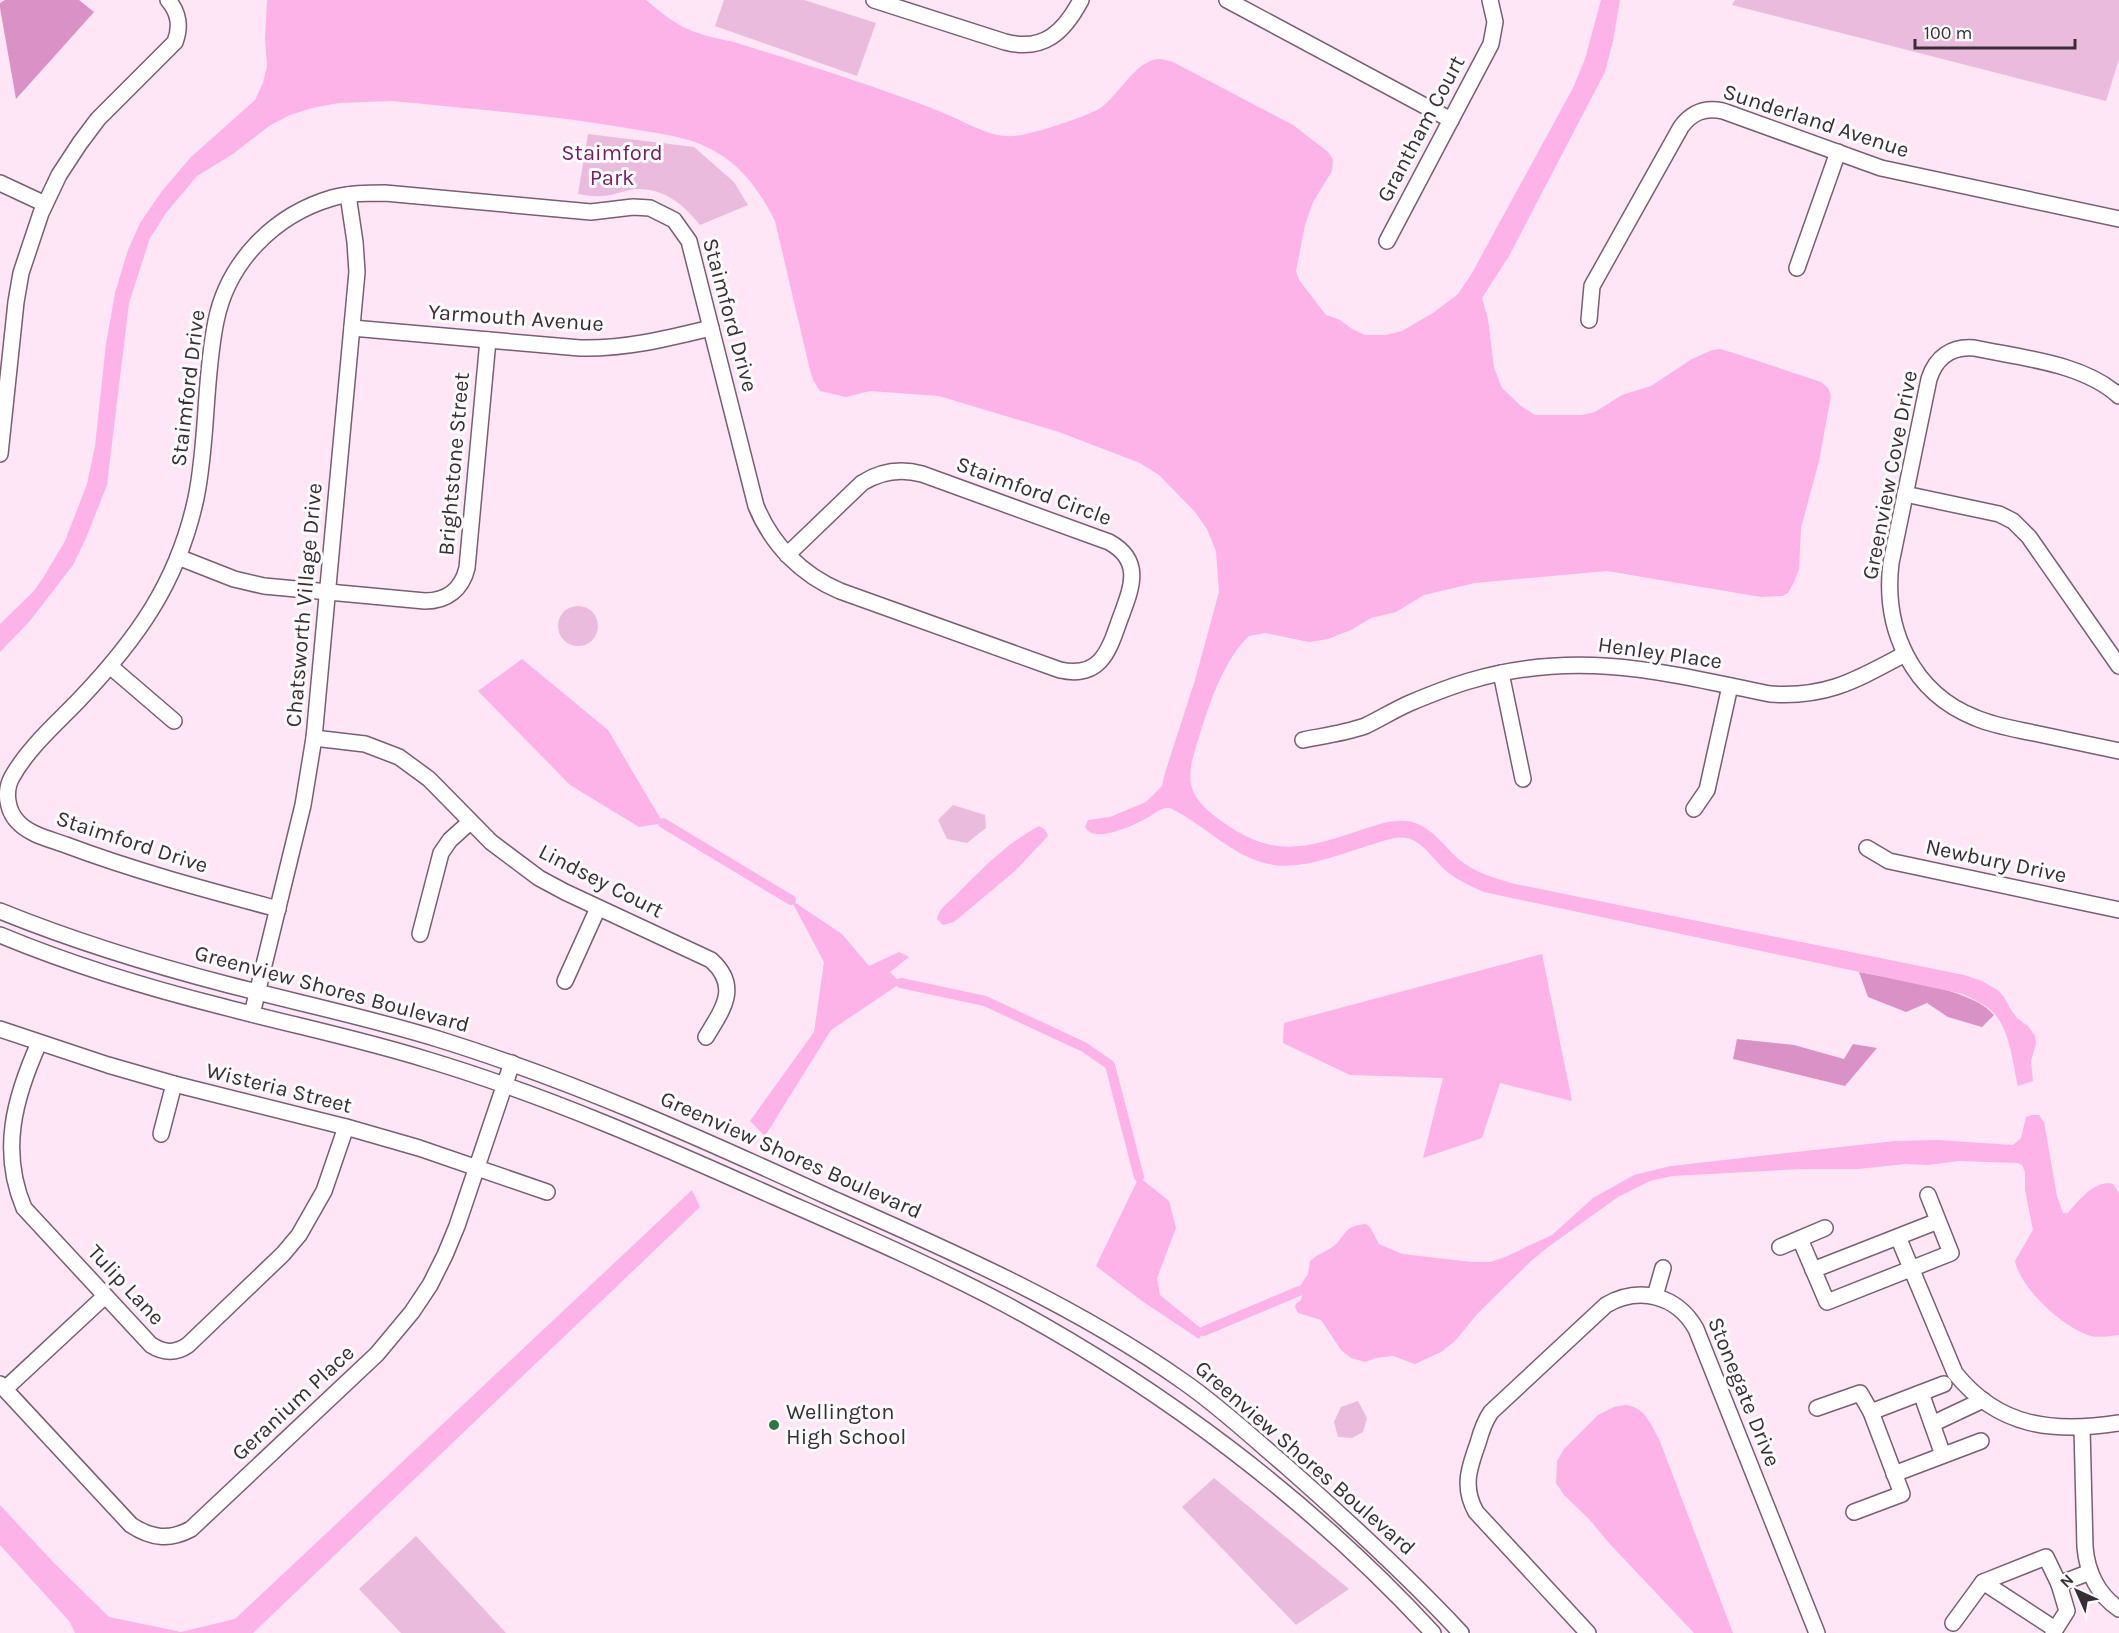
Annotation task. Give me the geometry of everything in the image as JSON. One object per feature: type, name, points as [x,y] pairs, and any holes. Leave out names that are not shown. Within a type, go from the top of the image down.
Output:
[{"type":"street","points":[[0,454],[6,337],[29,244],[45,204],[69,159],[98,119],[175,42],[178,34],[178,18],[168,0]]},
{"type":"street","points":[[874,0],[998,40],[1019,44],[1042,41],[1055,34],[1071,18],[1081,0]]},
{"type":"street","points":[[1227,0],[1451,120]]},
{"type":"street","name":"Grantham Court","points":[[1387,241],[1494,37],[1495,14],[1490,0]]},
{"type":"street","name":"Sunderland Avenue","points":[[1589,320],[1592,286],[1681,127],[1692,115],[1707,109],[1723,111],[1896,172],[2119,219]]},
{"type":"street","points":[[1797,268],[1838,152]]},
{"type":"street","points":[[0,183],[45,204]]},
{"type":"street","name":"Staimford Drive","points":[[278,909],[214,893],[32,832],[15,819],[7,798],[12,776],[38,744],[111,667],[147,617],[163,590],[178,557],[196,498],[216,322],[227,287],[247,255],[279,224],[312,205],[348,195],[385,193],[591,212],[633,207],[659,211],[680,226],[688,241],[753,498],[769,532],[787,555]]},
{"type":"street","name":"Chatsworth Village Drive","points":[[252,1014],[305,794],[314,738],[357,257],[348,195]]},
{"type":"street","name":"Yarmouth Avenue","points":[[352,328],[609,349],[638,345],[711,328]]},
{"type":"street","name":"Brightstone Street","points":[[178,557],[249,583],[432,601],[447,597],[462,582],[467,568],[488,340]]},
{"type":"street","name":"Greenview Cove Drive","points":[[2119,396],[2104,383],[2075,369],[1974,348],[1952,351],[1940,359],[1932,371],[1905,494],[1889,582],[1892,619],[1905,654],[1929,686],[1958,710],[1993,724],[2119,751]]},
{"type":"street","name":"Staimford Circle","points":[[891,471],[906,471],[1109,542],[1126,555],[1131,569],[1132,584],[1106,655],[1089,669],[1067,672],[831,587],[815,578],[787,555],[862,483],[891,471]]},
{"type":"street","points":[[1905,494],[1991,512],[2013,520],[2029,537],[2119,666]]},
{"type":"street","name":"Henley Place","points":[[1303,740],[1348,731],[1439,691],[1501,673],[1559,665],[1623,666],[1655,670],[1770,694],[1808,694],[1846,685],[1905,654]]},
{"type":"street","points":[[111,667],[174,721]]},
{"type":"street","points":[[1501,673],[1523,779]]},
{"type":"street","points":[[1694,809],[1707,790],[1730,686]]},
{"type":"street","name":"Lindsey Court","points":[[314,738],[366,744],[399,757],[429,779],[470,822],[514,861],[539,878],[598,908],[704,956],[717,965],[725,977],[726,999],[706,1037]]},
{"type":"street","points":[[420,934],[441,853],[450,840],[470,822]]},
{"type":"street","name":"Newbury Drive","points":[[1867,848],[1889,861],[2119,909]]},
{"type":"street","points":[[565,981],[598,908]]},
{"type":"street","name":"Greenview Shores Boulevard","points":[[0,911],[144,961],[378,1022],[512,1063],[654,1118],[1014,1281],[1078,1314],[1187,1384],[1342,1515],[1389,1559],[1461,1633]]},
{"type":"street","name":"Greenview Shores Boulevard","points":[[0,935],[81,965],[150,987],[360,1041],[505,1084],[647,1140],[870,1239],[1003,1303],[1066,1339],[1174,1409],[1233,1452],[1299,1506],[1379,1578],[1433,1633]]},
{"type":"street","name":"Wisteria Street","points":[[0,1029],[174,1084],[346,1127],[477,1167],[546,1192]]},
{"type":"street","name":"Tulip Lane","points":[[39,1043],[6,1116],[2,1131],[0,1146],[4,1175],[10,1189],[24,1208],[151,1345],[165,1352],[181,1349],[283,1254],[299,1235],[324,1191],[346,1127]]},
{"type":"street","name":"Geranium Place","points":[[2,1386],[131,1525],[144,1533],[160,1537],[184,1533],[204,1518],[392,1338],[412,1312],[430,1285],[445,1256],[512,1063]]},
{"type":"street","points":[[161,1134],[174,1084]]},
{"type":"street","points":[[1800,1239],[1827,1302],[1951,1253],[1928,1196]]},
{"type":"street","points":[[870,1239],[880,1219]]},
{"type":"street","points":[[1813,1270],[1938,1221]]},
{"type":"street","points":[[1780,1247],[1825,1228]]},
{"type":"street","points":[[1898,1237],[1955,1373],[1969,1391],[2002,1412],[2031,1424],[2063,1429],[2119,1424]]},
{"type":"street","points":[[1655,1296],[1663,1268]]},
{"type":"street","name":"Stonegate Drive","points":[[1588,1633],[1476,1512],[1469,1496],[1468,1470],[1483,1426],[1491,1412],[1606,1305],[1620,1298],[1635,1295],[1655,1296],[1670,1301],[1682,1310],[1696,1329],[1817,1633]]},
{"type":"street","points":[[2,1386],[105,1296]]},
{"type":"street","points":[[1871,1412],[1944,1384]]},
{"type":"street","points":[[1921,1392],[1944,1455]]},
{"type":"street","points":[[1817,1408],[1860,1393],[1871,1412],[1902,1494],[1854,1512]]},
{"type":"street","points":[[1932,1424],[1983,1400]]},
{"type":"street","points":[[2082,1428],[2085,1547],[2090,1572],[2103,1594],[2119,1609]]},
{"type":"street","points":[[1894,1474],[1981,1441]]},
{"type":"street","points":[[1953,1623],[1983,1582],[2046,1557],[2059,1584],[2067,1611],[2054,1631],[1983,1582]]},
{"type":"street","points":[[2059,1584],[2090,1572]]},
{"type":"green space","points":[[724,0],[804,0],[876,23],[857,76],[715,26]]},
{"type":"green space","points":[[1735,0],[2119,0],[2119,59],[2106,101],[1732,5]]},
{"type":"green space","name":"Staimford Park","points":[[588,134],[694,147],[734,182],[748,205],[700,225],[680,205],[657,192],[638,189],[606,196],[578,194]]},
{"type":"green space","points":[[578,606],[592,612],[598,626],[592,640],[578,646],[564,640],[558,626],[564,612]]},
{"type":"green space","points":[[953,805],[985,815],[986,828],[967,843],[947,839],[938,820]]},
{"type":"green space","points":[[1358,1401],[1367,1418],[1363,1432],[1352,1438],[1338,1437],[1334,1422],[1341,1407]]},
{"type":"green space","points":[[1214,1478],[1349,1589],[1296,1625],[1182,1507]]},
{"type":"green space","points":[[416,1536],[506,1633],[401,1633],[359,1589]]},
{"type":"shaded area","points":[[5,0],[79,0],[94,12],[16,99],[0,8],[0,3]]},
{"type":"shaded area","points":[[267,0],[646,0],[667,17],[697,33],[734,42],[864,84],[941,112],[986,132],[1004,136],[1032,133],[1097,110],[1105,105],[1142,66],[1159,59],[1173,62],[1293,125],[1328,152],[1333,160],[1332,171],[1313,202],[1305,225],[1296,271],[1299,280],[1326,315],[1340,320],[1365,335],[1386,335],[1402,331],[1433,313],[1458,294],[1472,273],[1573,88],[1585,59],[1601,0],[1620,0],[1605,72],[1509,256],[1482,298],[1488,319],[1494,368],[1502,388],[1521,406],[1535,415],[1582,415],[1595,412],[1622,395],[1651,386],[1692,359],[1720,349],[1821,382],[1828,388],[1831,396],[1819,461],[1801,528],[1799,569],[1794,582],[1788,593],[1782,596],[1761,597],[1607,571],[1475,583],[1424,595],[1396,612],[1371,618],[1351,630],[1328,639],[1309,642],[1265,633],[1249,636],[1230,661],[1215,691],[1198,739],[1190,772],[1192,787],[1199,801],[1212,814],[1232,828],[1268,844],[1285,847],[1302,846],[1388,822],[1412,822],[1427,829],[1458,859],[1471,868],[1515,884],[1964,975],[1982,981],[1999,991],[2018,1019],[2028,1026],[2035,1036],[2036,1044],[2031,1061],[2033,1081],[2018,1086],[2009,1044],[2001,1023],[1988,1008],[1963,994],[1484,892],[1450,874],[1425,849],[1411,839],[1400,837],[1389,839],[1306,864],[1281,866],[1255,860],[1242,854],[1170,808],[1160,810],[1114,832],[1096,834],[1090,832],[1085,827],[1088,820],[1110,817],[1146,802],[1162,786],[1219,592],[1216,551],[1207,529],[1195,512],[1159,475],[1140,463],[1059,432],[939,396],[870,391],[846,397],[820,391],[813,380],[809,366],[775,221],[770,211],[735,165],[707,147],[676,137],[573,120],[482,110],[392,101],[339,103],[290,115],[269,126],[233,154],[197,176],[166,213],[150,238],[129,303],[107,485],[86,538],[73,565],[29,622],[0,652],[0,624],[33,592],[43,578],[65,541],[87,484],[95,446],[106,344],[115,293],[128,250],[140,223],[162,191],[191,157],[255,100],[263,83],[267,66],[265,38]]},
{"type":"shaded area","points":[[522,659],[608,730],[663,823],[639,827],[570,785],[478,691]]},
{"type":"shaded area","points":[[1039,826],[1048,836],[1015,871],[954,922],[943,925],[937,919],[945,905],[986,866],[1005,849]]},
{"type":"shaded area","points":[[791,900],[842,934],[869,966],[899,952],[909,957],[890,972],[901,983],[831,1030],[765,1136],[750,1121],[814,1032],[824,962]]},
{"type":"shaded area","points":[[1542,954],[1572,1101],[1500,1083],[1482,1138],[1423,1158],[1443,1078],[1350,1075],[1283,1043],[1284,1023]]},
{"type":"shaded area","points":[[1859,972],[1951,991],[1969,998],[1994,1015],[1982,1027],[1948,1017],[1927,1003],[1906,1012],[1868,997]]},
{"type":"shaded area","points":[[1737,1039],[1794,1045],[1844,1059],[1853,1044],[1877,1048],[1845,1086],[1733,1059]]},
{"type":"shaded area","points":[[2039,1115],[2044,1122],[2057,1196],[2063,1213],[2068,1213],[2088,1192],[2100,1185],[2113,1184],[2119,1193],[2119,1335],[2091,1336],[2080,1331],[2044,1306],[2025,1283],[2015,1261],[2033,1230],[2022,1165],[1959,1161],[1858,1169],[1801,1169],[1672,1176],[1650,1181],[1618,1197],[1548,1247],[1478,1313],[1455,1341],[1441,1352],[1415,1364],[1393,1356],[1365,1362],[1351,1358],[1341,1350],[1321,1320],[1298,1313],[1295,1307],[1301,1300],[1302,1296],[1298,1289],[1308,1274],[1310,1261],[1331,1248],[1348,1230],[1358,1225],[1366,1224],[1379,1244],[1402,1254],[1490,1262],[1552,1235],[1593,1198],[1634,1175],[1671,1166],[1895,1141],[1937,1140],[2013,1145],[2021,1138],[2026,1117]]},
{"type":"shaded area","points":[[1139,1177],[1169,1201],[1176,1228],[1157,1278],[1160,1295],[1204,1331],[1199,1339],[1142,1301],[1096,1266]]},
{"type":"shaded area","points":[[692,1190],[700,1207],[253,1633],[75,1633],[70,1622],[0,1545],[0,1505],[109,1617],[181,1632],[235,1619]]},
{"type":"shaded area","points":[[1626,1405],[1643,1413],[1659,1439],[1733,1633],[1694,1633],[1564,1495],[1556,1483],[1557,1461],[1564,1449],[1598,1415],[1614,1407]]},
{"type":"waterway","points":[[663,823],[791,900]]},
{"type":"waterway","points":[[901,983],[985,1001],[1084,1047],[1110,1065],[1139,1177]]},
{"type":"waterway","points":[[1204,1331],[1299,1291]]},
{"type":"place","name":"Wellington High School","points":[[774,1425]]}]
